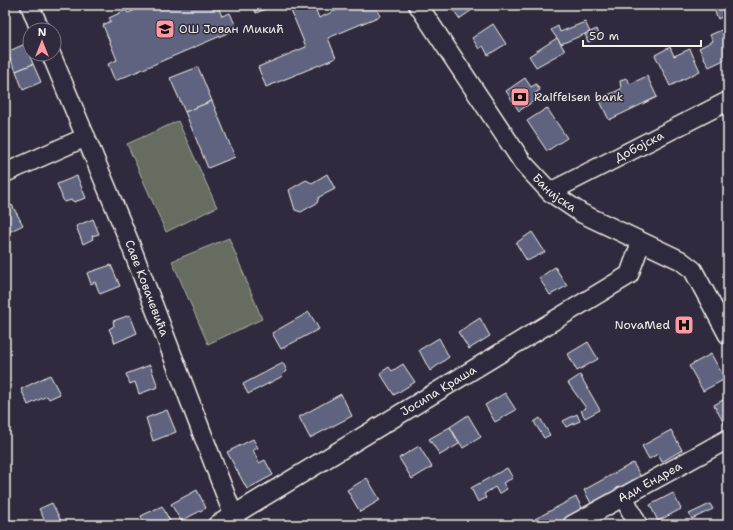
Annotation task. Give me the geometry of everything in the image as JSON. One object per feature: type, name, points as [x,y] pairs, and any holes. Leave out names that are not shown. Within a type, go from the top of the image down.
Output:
[{"type":"street","points":[[30,5],[37,22]]},
{"type":"street","name":"Банијска","points":[[418,5],[523,163],[550,192],[582,213],[680,260],[693,270],[728,336]]},
{"type":"street","name":"Саве Ковачевића","points":[[54,62],[180,372],[235,521]]},
{"type":"street","name":"Добојска","points":[[550,192],[728,101]]},
{"type":"street","points":[[5,173],[86,137]]},
{"type":"street","name":"Јосипа Краша","points":[[217,525],[235,521],[629,275],[641,242]]},
{"type":"street","name":"Ади Ендреа","points":[[572,525],[728,439]]},
{"type":"street","points":[[623,496],[638,525]]},
{"type":"green space","points":[[178,121],[217,207],[166,232],[127,144]]},
{"type":"green space","points":[[229,238],[262,319],[208,344],[172,261]]},
{"type":"building","points":[[147,5],[217,5],[222,16],[230,13],[237,29],[115,81],[108,64],[117,60],[103,25],[111,21],[109,18],[126,10],[128,13]]},
{"type":"building","points":[[252,5],[275,5],[256,13]]},
{"type":"building","points":[[314,5],[319,18],[348,5],[375,5],[380,16],[328,38],[336,58],[266,87],[258,67],[306,47],[289,6]]},
{"type":"building","points":[[451,5],[473,5],[475,8],[459,19]]},
{"type":"building","points":[[712,5],[728,5],[728,14],[718,19]]},
{"type":"building","points":[[585,22],[590,32],[561,44],[551,30],[558,26],[560,32]]},
{"type":"building","points":[[493,24],[506,44],[488,55],[483,46],[479,49],[472,38]]},
{"type":"building","points":[[726,28],[728,33],[728,45],[725,46],[728,52],[728,58],[709,67],[699,48],[713,41],[710,35]]},
{"type":"building","points":[[597,29],[600,37],[588,42],[585,34]]},
{"type":"building","points":[[557,38],[565,51],[536,67],[529,56]]},
{"type":"building","points":[[22,45],[22,62],[32,62],[33,64],[16,71],[7,52]]},
{"type":"building","points":[[670,47],[674,56],[690,49],[700,71],[670,86],[655,55]]},
{"type":"building","points":[[33,64],[41,82],[23,90],[16,71]]},
{"type":"building","points":[[198,67],[212,101],[185,112],[170,78]]},
{"type":"building","points":[[647,76],[657,97],[609,120],[599,99],[621,89],[620,81],[625,78],[630,84]]},
{"type":"building","points":[[525,78],[531,87],[536,84],[540,90],[535,93],[538,98],[519,111],[506,91]]},
{"type":"building","points":[[212,101],[235,157],[208,168],[185,112]]},
{"type":"building","points":[[547,108],[567,138],[547,151],[527,121]]},
{"type":"building","points":[[327,174],[335,189],[319,197],[317,203],[301,212],[295,210],[289,190],[306,180],[312,183]]},
{"type":"building","points":[[77,176],[86,198],[74,202],[72,200],[64,202],[57,184]]},
{"type":"building","points":[[12,205],[23,225],[5,234],[5,209]]},
{"type":"building","points":[[93,219],[99,234],[92,236],[93,239],[83,244],[76,226]]},
{"type":"building","points":[[532,232],[545,252],[527,261],[516,243]]},
{"type":"building","points":[[111,265],[120,286],[100,294],[95,282],[91,284],[87,273]]},
{"type":"building","points":[[555,267],[567,286],[550,295],[539,278]]},
{"type":"building","points":[[309,312],[319,329],[281,349],[272,333]]},
{"type":"building","points":[[130,315],[137,333],[115,343],[109,329],[114,326],[113,321]]},
{"type":"building","points":[[480,318],[490,336],[469,349],[458,332]]},
{"type":"building","points":[[439,338],[449,357],[430,371],[419,350]]},
{"type":"building","points":[[588,342],[598,359],[577,371],[568,354]]},
{"type":"building","points":[[711,354],[725,379],[703,391],[689,366]]},
{"type":"building","points":[[283,363],[287,371],[281,377],[248,394],[243,384]]},
{"type":"building","points":[[403,364],[415,382],[394,395],[380,373],[389,367],[392,371]]},
{"type":"building","points":[[150,365],[158,387],[139,394],[135,382],[130,384],[126,374]]},
{"type":"building","points":[[50,375],[60,394],[49,399],[47,396],[28,405],[21,389]]},
{"type":"building","points":[[580,375],[600,410],[585,418],[581,411],[586,408],[568,383]]},
{"type":"building","points":[[505,393],[516,410],[495,422],[485,405]]},
{"type":"building","points":[[341,394],[352,416],[310,438],[299,417]]},
{"type":"building","points":[[728,397],[728,426],[726,427],[714,405]]},
{"type":"building","points":[[167,410],[176,432],[153,441],[146,418]]},
{"type":"building","points":[[577,414],[580,421],[566,427],[563,421]]},
{"type":"building","points":[[468,415],[481,437],[463,448],[450,427]]},
{"type":"building","points":[[540,418],[550,435],[544,438],[534,422]]},
{"type":"building","points":[[450,427],[459,444],[440,455],[429,439]]},
{"type":"building","points":[[671,430],[682,450],[662,462],[658,454],[649,459],[642,446]]},
{"type":"building","points":[[253,439],[258,448],[253,450],[259,463],[265,460],[273,475],[247,489],[227,452]]},
{"type":"building","points":[[419,446],[432,467],[412,479],[399,458]]},
{"type":"building","points":[[633,463],[644,482],[594,509],[584,490]]},
{"type":"building","points":[[507,468],[513,478],[503,483],[507,489],[499,494],[495,487],[484,494],[486,498],[478,502],[471,488]]},
{"type":"building","points":[[367,478],[380,500],[360,512],[347,490]]},
{"type":"building","points":[[197,490],[206,508],[181,521],[171,504]]},
{"type":"building","points":[[673,493],[681,509],[658,521],[650,505]]},
{"type":"building","points":[[576,497],[585,513],[563,525],[538,525],[535,519]]},
{"type":"building","points":[[52,503],[63,525],[43,525],[46,523],[39,509]]},
{"type":"building","points":[[710,504],[713,509],[692,519],[689,514]]},
{"type":"building","points":[[162,506],[172,525],[145,525],[141,516]]},
{"type":"place","name":"ОШ Јован Микић","points":[[165,29]]},
{"type":"place","name":"Raiffeisen bank","points":[[520,97]]},
{"type":"place","name":"NovaMed","points":[[684,325]]}]
